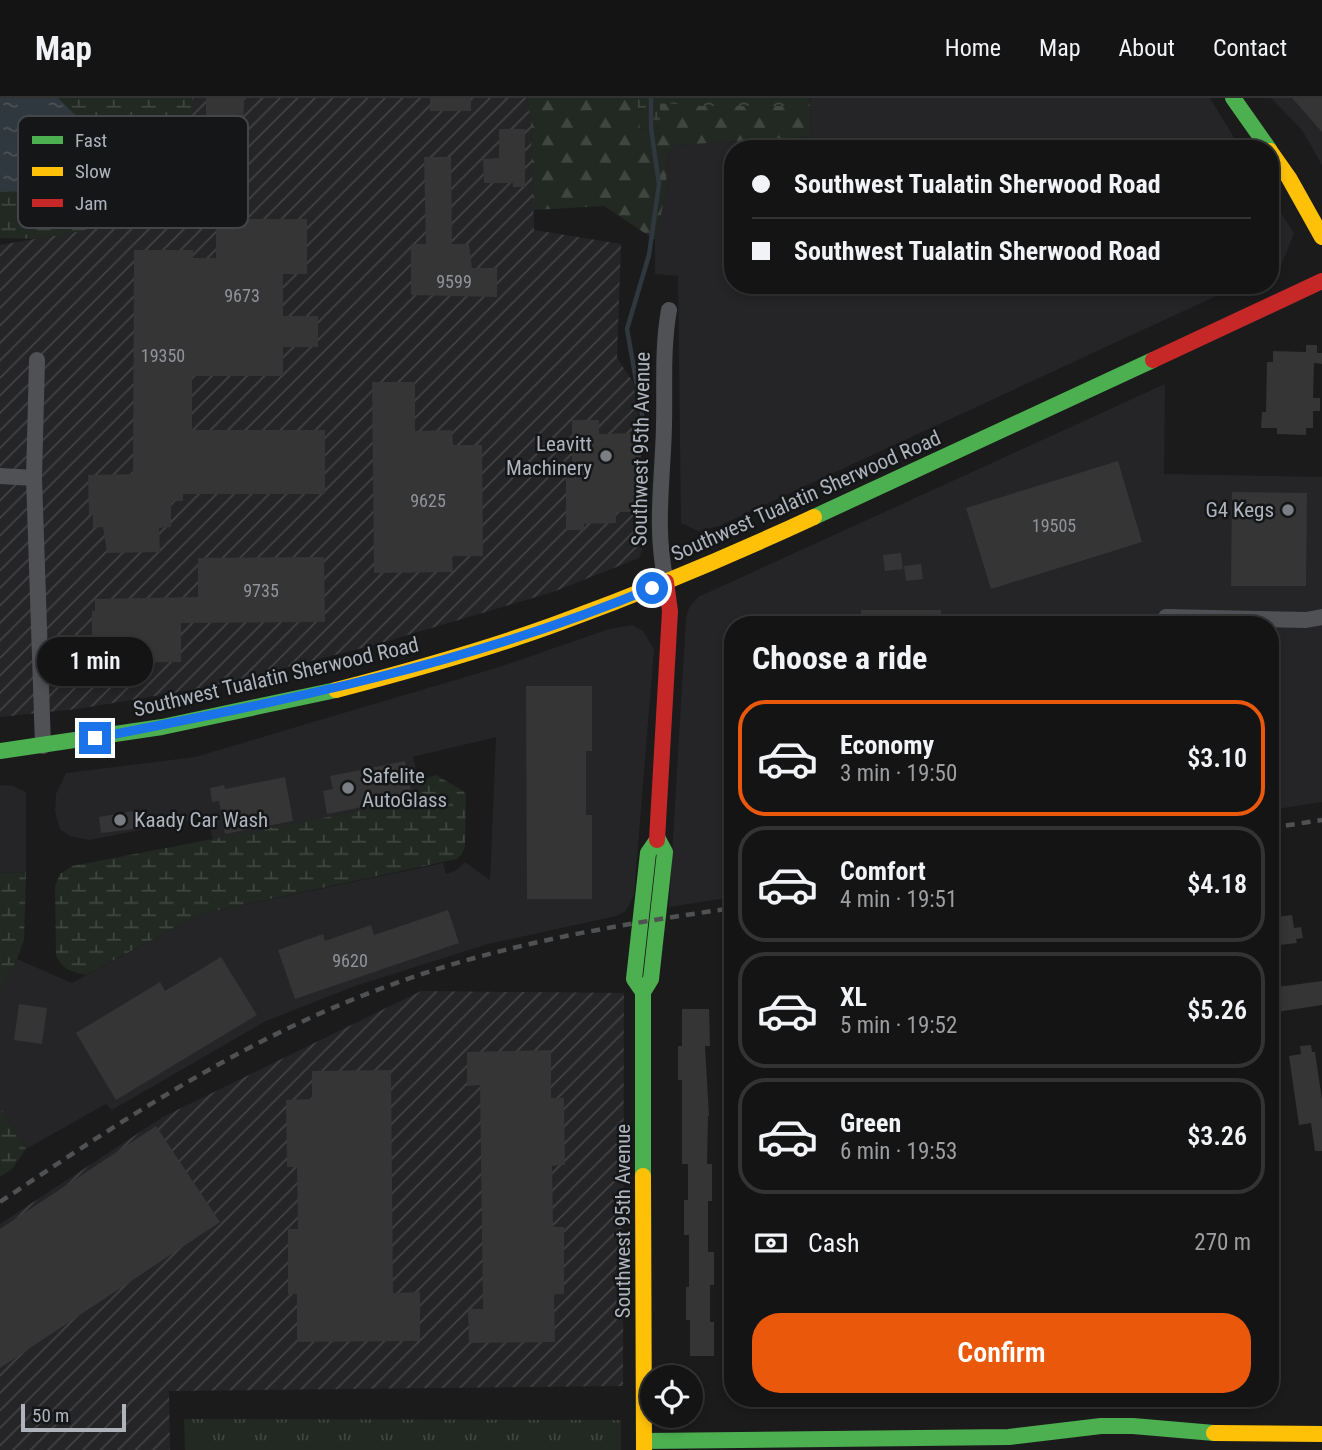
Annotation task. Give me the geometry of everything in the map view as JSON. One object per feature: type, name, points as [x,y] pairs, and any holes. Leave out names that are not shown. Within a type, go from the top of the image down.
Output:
[{"type":"main road","points":[[1233,98],[1261,140]]},
{"type":"main road","points":[[1279,163],[1322,237]]},
{"type":"main road","name":"Southwest Tualatin Sherwood Road","points":[[0,751],[95,738],[241,710],[368,681],[519,636],[666,582],[776,535],[1322,281]]},
{"type":"main road","name":"Southwest 95th Avenue","points":[[644,1445],[643,992],[634,979],[648,853],[657,839],[670,611],[666,582]]},
{"type":"main road","points":[[644,1445],[967,1444],[1116,1426],[1155,1426],[1210,1442],[1322,1434]]},
{"type":"street","name":"Southwest 95th Avenue","points":[[666,582],[660,552],[659,487],[664,426],[664,338],[669,310]]},
{"type":"street","points":[[37,360],[34,478],[43,746]]},
{"type":"street","points":[[0,476],[34,478]]},
{"type":"street","points":[[1279,619],[1322,617]]},
{"type":"shaded area","points":[[192,98],[527,98],[531,118],[534,230],[621,244],[617,358],[633,382],[641,430],[642,550],[639,558],[553,592],[374,645],[209,687],[77,709],[0,717],[0,245],[99,228],[248,228],[248,116],[192,116]]},
{"type":"shaded area","points":[[810,98],[1210,98],[1236,140],[760,140],[811,137]]},
{"type":"shaded area","points":[[1271,98],[1322,98],[1322,165],[1302,130]]},
{"type":"shaded area","points":[[724,142],[724,294],[1221,294],[719,526],[698,531],[681,523],[678,276],[655,274],[655,240],[666,193],[667,154],[676,145]]},
{"type":"shaded area","points":[[1279,210],[1294,233],[1279,267]]},
{"type":"shaded area","points":[[1165,384],[1164,474],[1322,477],[1322,802],[1279,809],[1279,616],[724,616],[724,898],[669,907],[686,618],[689,608],[698,597]]},
{"type":"shaded area","points":[[632,625],[643,631],[654,649],[634,895],[626,911],[616,916],[488,944],[355,986],[266,1021],[112,1110],[106,1104],[26,1149],[0,1107],[0,992],[17,959],[72,983],[200,914],[443,863],[446,874],[457,870],[465,862],[490,880],[496,737],[413,757],[423,799],[213,841],[208,817],[89,840],[70,836],[60,829],[55,812],[56,794],[66,773],[195,757],[499,667],[609,629]]},
{"type":"shaded area","points":[[0,785],[13,786],[26,792],[26,872],[0,873]]},
{"type":"shaded area","points":[[421,991],[624,993],[623,1386],[169,1391],[170,1450],[0,1450],[0,1224],[163,1117]]},
{"type":"green space","points":[[0,98],[192,98],[192,116],[18,116],[18,228],[99,228],[35,239],[0,238]]},
{"type":"green space","points":[[527,98],[637,98],[639,128],[659,129],[660,103],[810,106],[811,137],[724,140],[724,142],[676,145],[667,154],[666,193],[655,240],[604,206],[533,210],[531,118]]},
{"type":"green space","points":[[637,98],[809,98],[810,106],[660,103],[660,129],[639,128]]},
{"type":"green space","points":[[660,98],[809,98],[810,106],[710,106],[660,103]]},
{"type":"green space","points":[[436,775],[466,795],[465,846],[457,859],[200,914],[86,975],[68,969],[58,960],[55,886],[60,874],[72,866],[422,799],[418,780]]},
{"type":"green space","points":[[26,872],[24,940],[0,992],[0,873]]},
{"type":"green space","points":[[0,1107],[26,1149],[12,1169],[0,1177]]},
{"type":"green space","points":[[184,1419],[621,1420],[621,1450],[185,1450]]},
{"type":"water","points":[[0,98],[58,98],[75,116],[18,116],[18,191],[0,192]]},
{"type":"building","points":[[206,98],[244,98],[244,116],[206,116]]},
{"type":"building","points":[[430,98],[471,98],[471,111],[430,111]]},
{"type":"building","points":[[1292,98],[1322,98],[1322,132],[1300,107]]},
{"type":"building","points":[[499,129],[525,129],[525,187],[513,187],[513,183],[484,183],[483,159],[499,158]]},
{"type":"building","points":[[424,157],[451,157],[452,244],[469,244],[472,268],[497,268],[497,297],[411,295],[411,244],[426,244]]},
{"type":"building","points":[[248,219],[307,219],[307,274],[283,274],[283,316],[318,316],[318,347],[283,347],[283,376],[192,376],[192,430],[325,430],[325,494],[183,494],[183,501],[171,501],[171,527],[159,528],[160,552],[107,553],[103,527],[93,528],[93,515],[89,515],[88,475],[133,474],[134,250],[193,250],[193,258],[216,258],[216,228],[248,228]]},
{"type":"building","points":[[1306,345],[1317,345],[1317,353],[1322,353],[1322,364],[1314,363],[1313,398],[1320,398],[1320,411],[1313,411],[1313,428],[1306,428],[1306,435],[1277,434],[1277,428],[1261,428],[1262,412],[1266,412],[1267,362],[1273,362],[1273,351],[1306,352]]},
{"type":"building","points":[[372,382],[415,382],[415,431],[452,430],[453,445],[482,445],[483,556],[452,556],[453,572],[374,573]]},
{"type":"building","name":"Leavitt Machinery","points":[[572,420],[599,420],[599,434],[639,433],[640,512],[616,512],[616,523],[584,524],[584,530],[566,530],[566,478],[572,478]]},
{"type":"building","points":[[1118,461],[1142,542],[991,589],[966,508]]},
{"type":"building","points":[[1232,492],[1307,493],[1306,586],[1231,586]]},
{"type":"building","points":[[901,553],[903,569],[885,571],[883,555]]},
{"type":"building","points":[[324,557],[325,622],[181,623],[181,662],[105,663],[105,655],[70,656],[70,636],[92,636],[95,599],[198,597],[198,558]]},
{"type":"building","points":[[921,564],[923,579],[906,581],[904,566]]},
{"type":"building","points":[[861,610],[941,610],[941,616],[861,616]]},
{"type":"building","points":[[526,686],[592,686],[592,751],[586,751],[586,815],[592,815],[592,899],[527,899]]},
{"type":"building","points":[[405,761],[412,797],[327,814],[323,791],[333,789],[330,776]]},
{"type":"building","points":[[285,777],[293,821],[225,834],[219,801],[212,802],[210,788],[224,785],[225,789]]},
{"type":"building","name":"Kaady Car Wash","points":[[139,810],[141,828],[101,833],[99,817]]},
{"type":"building","points":[[448,910],[459,943],[295,999],[278,950],[323,934],[325,941],[371,925],[374,935]]},
{"type":"building","points":[[1292,915],[1294,928],[1301,927],[1303,938],[1296,939],[1297,943],[1279,945],[1279,917]]},
{"type":"building","points":[[221,957],[257,1015],[116,1100],[76,1033],[160,982],[165,991]]},
{"type":"building","points":[[1322,981],[1322,1005],[1279,1012],[1279,987]]},
{"type":"building","points":[[19,1004],[47,1008],[42,1044],[14,1040]]},
{"type":"building","points":[[682,1009],[709,1009],[710,1046],[705,1046],[709,1116],[707,1164],[712,1164],[712,1201],[708,1201],[708,1252],[714,1252],[714,1285],[710,1285],[710,1322],[714,1322],[714,1356],[690,1356],[690,1320],[686,1320],[689,1235],[684,1235],[684,1200],[688,1200],[688,1164],[682,1164],[682,1080],[678,1080]]},
{"type":"building","points":[[1311,1045],[1312,1052],[1315,1052],[1322,1100],[1322,1151],[1315,1151],[1311,1123],[1299,1125],[1289,1056],[1301,1054],[1300,1046]]},
{"type":"building","points":[[551,1050],[551,1098],[564,1098],[565,1165],[552,1166],[553,1227],[564,1227],[564,1294],[554,1294],[555,1342],[469,1343],[468,1309],[483,1309],[480,1085],[467,1086],[467,1052]]},
{"type":"building","points":[[391,1070],[393,1293],[420,1292],[420,1341],[297,1342],[297,1294],[288,1294],[288,1229],[298,1229],[297,1167],[287,1167],[286,1100],[312,1099],[312,1071]]},
{"type":"building","points":[[156,1126],[220,1222],[0,1368],[0,1229]]},
{"type":"waterway","points":[[644,426],[627,329],[649,255],[659,184],[651,128],[651,98]]},
{"type":"railway","points":[[1279,827],[1322,820]]},
{"type":"railway","points":[[0,1202],[93,1140],[188,1082],[285,1030],[336,1007],[430,971],[516,947],[645,921],[724,909]]},
{"type":"traffic: fast","points":[[1233,98],[1263,140]]},
{"type":"traffic: fast","points":[[814,517],[1153,360]]},
{"type":"traffic: fast","points":[[0,751],[162,727],[336,690]]},
{"type":"traffic: fast","points":[[643,992],[651,979],[665,852],[658,839]]},
{"type":"traffic: fast","points":[[643,1176],[643,992],[634,979],[648,853],[657,840]]},
{"type":"traffic: fast","points":[[644,1441],[1009,1437],[1101,1426],[1214,1433]]},
{"type":"traffic: slow","points":[[1279,164],[1322,237]]},
{"type":"traffic: slow","points":[[336,690],[508,641],[564,621],[690,572],[814,517]]},
{"type":"traffic: slow","points":[[643,1176],[644,1450]]},
{"type":"traffic: slow","points":[[1214,1433],[1322,1434]]},
{"type":"traffic: jam","points":[[1153,360],[1322,281]]},
{"type":"traffic: jam","points":[[657,840],[670,611],[666,582]]},
{"type":"place","name":"Leavitt Machinery","points":[[606,456]]},
{"type":"place","name":"G4 Kegs","points":[[1288,510]]},
{"type":"place","name":"Safelite AutoGlass","points":[[348,788]]},
{"type":"place","name":"Kaady Car Wash","points":[[120,820]]},
{"type":"route","points":[[95,738],[263,706],[368,681],[483,648],[652,588]]}]
